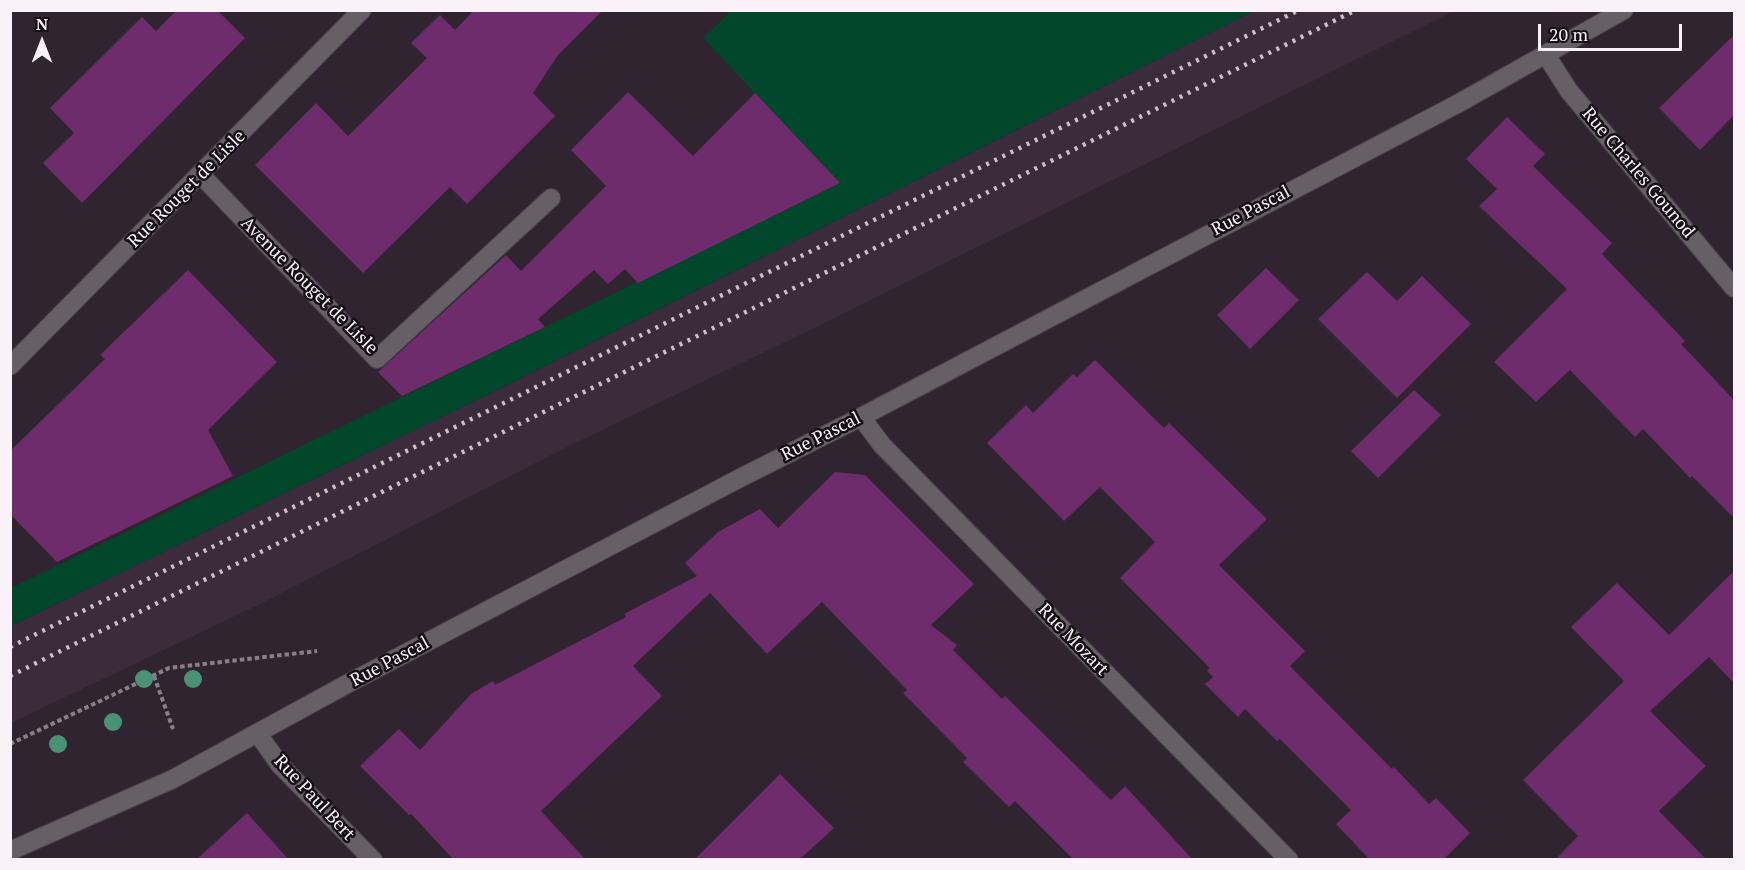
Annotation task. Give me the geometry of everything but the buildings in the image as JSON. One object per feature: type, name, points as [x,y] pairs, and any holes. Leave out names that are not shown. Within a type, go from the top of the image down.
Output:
[{"type":"street","name":"Rue Rouget de Lisle","points":[[10,366],[362,10]]},
{"type":"street","name":"Rue Pascal","points":[[10,852],[173,779],[356,679],[861,417],[1546,56],[1624,10]]},
{"type":"street","name":"Rue Charles Gounod","points":[[1546,56],[1569,91],[1734,288]]},
{"type":"street","name":"Avenue Rouget de Lisle","points":[[201,175],[377,359],[551,198]]},
{"type":"street","name":"Rue Mozart","points":[[861,417],[882,445],[1289,860]]},
{"type":"street","name":"Rue Paul Bert","points":[[258,734],[280,765],[372,860]]},
{"type":"path","points":[[10,744],[169,668],[317,651]]},
{"type":"path","points":[[154,676],[172,729]]},
{"type":"shaded area","points":[[1254,11],[1454,11],[804,333],[569,446],[258,605],[11,723],[11,626],[491,393]]},
{"type":"green space","points":[[731,11],[1254,11],[491,393],[11,626],[11,588],[840,183],[703,38]]},
{"type":"railway","points":[[10,647],[1299,10]]},
{"type":"railway","points":[[10,676],[1356,10]]}]
